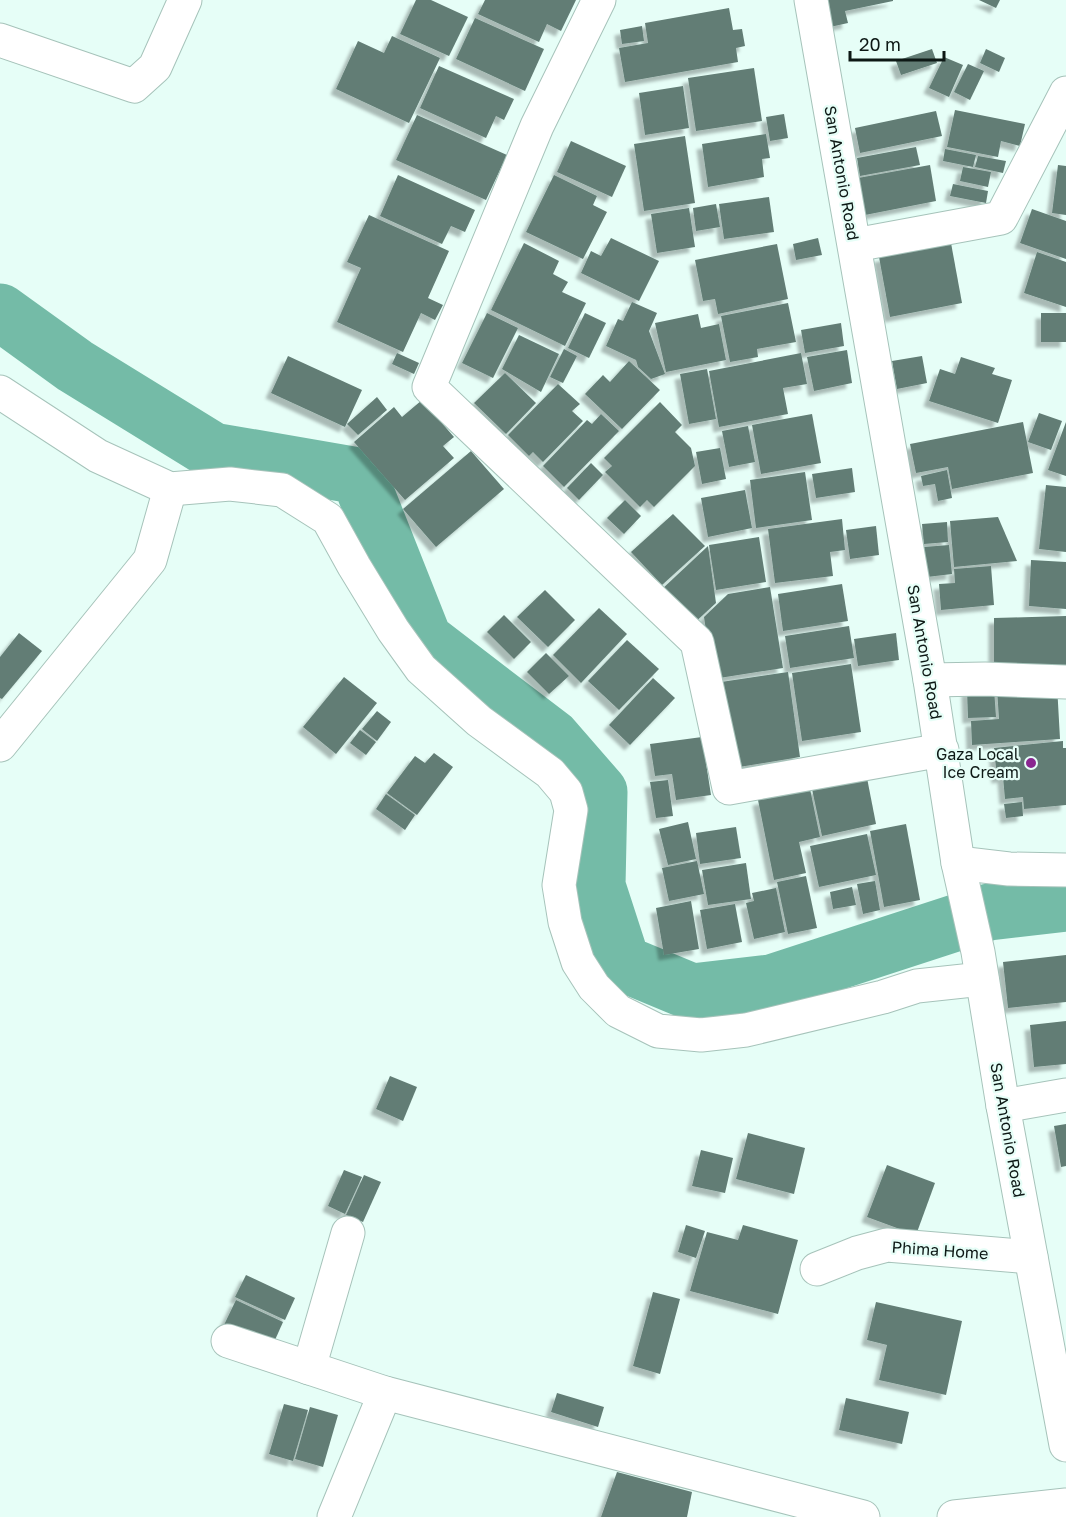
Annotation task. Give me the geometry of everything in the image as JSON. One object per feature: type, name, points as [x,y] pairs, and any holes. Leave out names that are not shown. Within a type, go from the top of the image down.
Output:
[{"type":"street","points":[[0,40],[135,86],[154,67],[185,0]]},
{"type":"street","points":[[599,0],[537,126],[429,387],[697,642],[729,788],[942,750]]},
{"type":"street","name":"San Antonio Road","points":[[811,0],[942,750],[959,871],[980,965],[1003,1106],[1066,1444]]},
{"type":"street","points":[[855,244],[1001,218],[1066,93]]},
{"type":"street","points":[[0,392],[99,456],[170,489],[230,484],[282,490],[328,519],[393,630],[421,669],[479,721],[550,773],[566,792],[572,810],[559,885],[565,922],[578,962],[594,987],[618,1011],[658,1031],[701,1035],[746,1030],[883,997],[980,965]]},
{"type":"street","points":[[0,745],[150,560],[170,489]]},
{"type":"street","points":[[930,680],[986,679],[1066,682]]},
{"type":"street","points":[[959,871],[1066,870]]},
{"type":"street","points":[[1003,1106],[1066,1095]]},
{"type":"street","points":[[309,1368],[348,1233]]},
{"type":"street","name":"Phima Home","points":[[817,1269],[857,1253],[887,1245],[1031,1257]]},
{"type":"street","points":[[228,1341],[385,1393],[863,1517]]},
{"type":"street","points":[[334,1517],[385,1393]]},
{"type":"street","points":[[954,1517],[1066,1505]]},
{"type":"building","points":[[416,0],[431,0],[468,17],[449,56],[400,34]]},
{"type":"building","points":[[485,0],[576,0],[561,31],[547,24],[539,42],[478,14]]},
{"type":"building","points":[[824,0],[893,1],[845,11],[848,23],[830,27]]},
{"type":"building","points":[[979,0],[1000,0],[996,8]]},
{"type":"building","points":[[729,8],[733,30],[742,29],[745,46],[736,48],[738,62],[625,82],[619,48],[648,43],[645,23]]},
{"type":"building","points":[[475,18],[544,49],[525,91],[456,59]]},
{"type":"building","points":[[642,26],[644,41],[622,44],[620,30]]},
{"type":"building","points":[[392,36],[440,58],[409,123],[336,89],[358,41],[384,53]]},
{"type":"building","points":[[932,49],[937,63],[901,75],[896,61]]},
{"type":"building","points":[[986,49],[1005,58],[999,72],[980,63]]},
{"type":"building","points":[[944,57],[963,65],[949,97],[929,88]]},
{"type":"building","points":[[968,64],[984,71],[970,100],[954,92]]},
{"type":"building","points":[[439,66],[514,99],[504,120],[496,116],[486,138],[420,108]]},
{"type":"building","points":[[754,68],[762,121],[696,131],[688,78]]},
{"type":"building","points":[[683,86],[689,128],[645,135],[639,93]]},
{"type":"building","points":[[955,110],[1025,124],[1020,146],[1001,141],[998,157],[947,147]]},
{"type":"building","points":[[936,111],[942,136],[860,153],[855,128]]},
{"type":"building","points":[[784,114],[788,138],[770,141],[766,117]]},
{"type":"building","points":[[417,115],[507,155],[486,200],[396,160]]},
{"type":"building","points":[[766,134],[770,158],[762,159],[764,177],[708,187],[702,144]]},
{"type":"building","points":[[685,136],[695,203],[644,211],[634,144]]},
{"type":"building","points":[[571,141],[626,166],[612,197],[557,172]]},
{"type":"building","points":[[916,147],[920,165],[860,176],[857,158]]},
{"type":"building","points":[[945,149],[976,155],[973,167],[943,161]]},
{"type":"building","points":[[978,156],[1006,161],[1003,173],[975,167]]},
{"type":"building","points":[[930,165],[936,201],[865,215],[858,178]]},
{"type":"building","points":[[1058,165],[1066,166],[1066,215],[1052,213]]},
{"type":"building","points":[[963,167],[991,172],[988,187],[960,181]]},
{"type":"building","points":[[398,175],[475,210],[465,232],[451,226],[442,244],[380,216]]},
{"type":"building","points":[[554,175],[597,196],[593,205],[607,212],[583,259],[526,232]]},
{"type":"building","points":[[953,184],[988,191],[986,203],[950,196]]},
{"type":"building","points":[[769,197],[774,232],[724,239],[719,204]]},
{"type":"building","points":[[716,204],[720,227],[696,231],[693,208]]},
{"type":"building","points":[[689,208],[695,247],[657,253],[651,214]]},
{"type":"building","points":[[1032,209],[1066,221],[1066,259],[1020,243]]},
{"type":"building","points":[[369,215],[449,251],[428,298],[443,305],[435,320],[421,313],[403,352],[337,322],[361,268],[347,262]]},
{"type":"building","points":[[611,238],[659,261],[639,301],[581,273],[591,251],[601,256]]},
{"type":"building","points":[[818,238],[822,255],[796,260],[793,244]]},
{"type":"building","points":[[524,243],[559,261],[553,274],[568,282],[562,292],[586,303],[565,346],[491,310]]},
{"type":"building","points":[[951,243],[962,303],[890,317],[879,257]]},
{"type":"building","points":[[777,244],[788,299],[718,314],[715,299],[703,301],[695,260]]},
{"type":"building","points":[[1037,252],[1066,262],[1066,307],[1024,293]]},
{"type":"building","points":[[632,302],[657,313],[649,331],[665,374],[651,379],[638,367],[636,360],[606,346],[618,319],[623,321]]},
{"type":"building","points":[[788,303],[796,342],[757,349],[758,357],[730,362],[721,316]]},
{"type":"building","points":[[487,313],[518,328],[493,378],[462,363]]},
{"type":"building","points":[[585,313],[606,323],[589,358],[568,348]]},
{"type":"building","points":[[1041,313],[1066,313],[1066,342],[1041,342]]},
{"type":"building","points":[[698,314],[701,328],[719,324],[726,360],[666,372],[655,323]]},
{"type":"building","points":[[841,323],[844,346],[805,353],[801,330]]},
{"type":"building","points":[[519,335],[559,354],[541,392],[502,369]]},
{"type":"building","points":[[564,349],[577,356],[563,383],[550,377]]},
{"type":"building","points":[[847,350],[852,383],[814,391],[807,357]]},
{"type":"building","points":[[397,353],[419,363],[414,374],[392,364]]},
{"type":"building","points":[[801,353],[807,384],[783,388],[788,414],[719,427],[709,371]]},
{"type":"building","points":[[288,356],[362,390],[345,427],[271,393]]},
{"type":"building","points":[[922,356],[927,383],[897,389],[892,361]]},
{"type":"building","points":[[961,357],[995,368],[992,374],[1012,380],[998,423],[929,401],[940,369],[955,374]]},
{"type":"building","points":[[629,361],[660,390],[622,429],[585,394],[603,375],[610,382]]},
{"type":"building","points":[[707,369],[716,419],[689,424],[680,374]]},
{"type":"building","points":[[505,373],[536,403],[506,434],[474,403]]},
{"type":"building","points":[[558,384],[580,404],[572,411],[583,421],[543,462],[533,452],[529,456],[508,435]]},
{"type":"building","points":[[377,397],[387,410],[358,435],[347,424]]},
{"type":"building","points":[[422,400],[454,437],[443,446],[454,458],[405,500],[354,442],[394,407],[402,417]]},
{"type":"building","points":[[660,402],[682,425],[675,432],[691,448],[695,466],[654,507],[647,500],[640,507],[605,472],[612,466],[604,458]]},
{"type":"building","points":[[1039,413],[1062,421],[1051,450],[1028,442]]},
{"type":"building","points":[[601,414],[619,431],[564,487],[543,466],[587,420],[592,424]]},
{"type":"building","points":[[812,414],[821,463],[761,474],[752,425]]},
{"type":"building","points":[[1023,422],[1033,473],[952,489],[948,467],[916,473],[910,444]]},
{"type":"building","points":[[1066,422],[1066,476],[1048,470]]},
{"type":"building","points":[[748,426],[755,462],[729,467],[722,431]]},
{"type":"building","points":[[720,448],[726,479],[702,484],[696,452]]},
{"type":"building","points":[[471,451],[504,489],[436,547],[403,509]]},
{"type":"building","points":[[591,463],[603,475],[579,500],[567,488]]},
{"type":"building","points":[[852,468],[855,492],[816,498],[812,474]]},
{"type":"building","points":[[947,470],[952,498],[938,501],[935,484],[923,486],[921,476]]},
{"type":"building","points":[[805,472],[812,520],[756,528],[750,480]]},
{"type":"building","points":[[1046,485],[1066,487],[1066,552],[1039,549]]},
{"type":"building","points":[[745,490],[752,528],[708,537],[701,498]]},
{"type":"building","points":[[625,500],[641,516],[624,534],[607,518]]},
{"type":"building","points":[[673,514],[705,546],[662,585],[631,552]]},
{"type":"building","points":[[998,517],[1017,561],[954,567],[950,521]]},
{"type":"building","points":[[842,519],[845,550],[830,552],[833,576],[775,583],[768,529]]},
{"type":"building","points":[[947,522],[948,542],[924,544],[922,524]]},
{"type":"building","points":[[876,526],[879,555],[850,559],[846,530]]},
{"type":"building","points":[[759,537],[766,582],[716,590],[709,545]]},
{"type":"building","points":[[949,545],[952,574],[927,577],[924,547]]},
{"type":"building","points":[[708,546],[716,603],[692,625],[660,591]]},
{"type":"building","points":[[1031,560],[1066,562],[1066,609],[1029,606]]},
{"type":"building","points":[[991,566],[994,605],[941,610],[939,584],[955,583],[954,569]]},
{"type":"building","points":[[842,584],[848,621],[783,631],[778,594]]},
{"type":"building","points":[[770,587],[783,668],[713,679],[704,617],[728,594]]},
{"type":"building","points":[[545,590],[575,620],[548,647],[517,617]]},
{"type":"building","points":[[599,608],[627,634],[581,683],[553,655]]},
{"type":"building","points":[[504,615],[531,642],[514,659],[487,632]]},
{"type":"building","points":[[1066,616],[1066,669],[994,670],[994,618]]},
{"type":"building","points":[[849,626],[854,658],[790,668],[785,636]]},
{"type":"building","points":[[19,633],[42,651],[2,699],[0,698],[0,657]]},
{"type":"building","points":[[896,633],[899,660],[858,666],[854,639]]},
{"type":"building","points":[[627,640],[659,669],[619,710],[588,681]]},
{"type":"building","points":[[546,653],[569,676],[549,694],[527,672]]},
{"type":"building","points":[[851,664],[861,732],[802,741],[792,673]]},
{"type":"building","points":[[788,672],[800,757],[733,768],[721,682]]},
{"type":"building","points":[[344,677],[377,703],[336,754],[303,727]]},
{"type":"building","points":[[653,678],[675,698],[630,745],[609,725]]},
{"type":"building","points":[[1057,685],[1060,739],[972,745],[971,721],[999,719],[997,689]]},
{"type":"building","points":[[994,688],[996,717],[968,718],[967,690]]},
{"type":"building","points":[[377,711],[391,722],[377,741],[362,729]]},
{"type":"building","points":[[360,730],[376,742],[366,755],[350,743]]},
{"type":"building","points":[[702,737],[711,795],[676,800],[672,774],[655,776],[650,744]]},
{"type":"building","name":"Gaza Local Ice Cream","points":[[1063,741],[1063,748],[1066,748],[1066,805],[1024,809],[1023,797],[1005,799],[1003,777],[997,778],[994,748]]},
{"type":"building","points":[[434,753],[453,767],[417,815],[387,793],[415,756],[425,763]]},
{"type":"building","points":[[867,778],[876,824],[822,836],[812,789]]},
{"type":"building","points":[[668,780],[673,816],[656,818],[650,782]]},
{"type":"building","points":[[810,789],[820,837],[799,842],[806,873],[774,880],[758,800]]},
{"type":"building","points":[[386,794],[415,815],[405,830],[376,809]]},
{"type":"building","points":[[1022,802],[1023,816],[1006,818],[1004,804]]},
{"type":"building","points":[[688,822],[696,859],[668,865],[659,829]]},
{"type":"building","points":[[906,824],[920,900],[884,907],[870,831]]},
{"type":"building","points":[[736,827],[741,858],[700,864],[696,833]]},
{"type":"building","points":[[867,834],[876,875],[819,887],[810,846]]},
{"type":"building","points":[[697,861],[704,894],[669,901],[662,868]]},
{"type":"building","points":[[746,863],[751,899],[708,905],[702,870]]},
{"type":"building","points":[[806,876],[817,928],[788,934],[777,882]]},
{"type":"building","points":[[875,881],[880,910],[863,914],[857,884]]},
{"type":"building","points":[[852,887],[856,905],[833,909],[830,892]]},
{"type":"building","points":[[776,888],[785,932],[754,939],[746,903],[754,901],[752,893]]},
{"type":"building","points":[[691,901],[699,949],[664,955],[656,908]]},
{"type":"building","points":[[735,904],[742,942],[707,949],[700,910]]},
{"type":"building","points":[[1066,955],[1066,1002],[1008,1008],[1003,962]]},
{"type":"building","points":[[1066,1021],[1066,1064],[1034,1067],[1030,1025]]},
{"type":"building","points":[[390,1076],[417,1087],[403,1121],[376,1109]]},
{"type":"building","points":[[1066,1124],[1066,1166],[1061,1167],[1054,1126]]},
{"type":"building","points":[[748,1133],[805,1148],[794,1194],[736,1179]]},
{"type":"building","points":[[701,1150],[733,1158],[725,1193],[692,1186]]},
{"type":"building","points":[[887,1165],[935,1183],[916,1235],[867,1217]]},
{"type":"building","points":[[344,1170],[362,1177],[345,1214],[328,1206]]},
{"type":"building","points":[[364,1175],[381,1182],[363,1222],[346,1215]]},
{"type":"building","points":[[686,1225],[705,1231],[696,1258],[678,1252]]},
{"type":"building","points":[[743,1225],[798,1240],[778,1314],[690,1291],[707,1232],[738,1240]]},
{"type":"building","points":[[246,1275],[295,1298],[285,1320],[235,1297]]},
{"type":"building","points":[[653,1292],[680,1299],[660,1374],[633,1366]]},
{"type":"building","points":[[236,1300],[283,1322],[271,1349],[223,1327]]},
{"type":"building","points":[[876,1302],[962,1321],[946,1395],[879,1380],[887,1345],[867,1340]]},
{"type":"building","points":[[557,1393],[604,1407],[598,1427],[551,1412]]},
{"type":"building","points":[[846,1398],[909,1412],[902,1444],[839,1430]]},
{"type":"building","points":[[284,1404],[308,1410],[293,1461],[269,1454]]},
{"type":"building","points":[[310,1407],[338,1415],[323,1467],[295,1459]]},
{"type":"building","points":[[617,1472],[692,1492],[687,1517],[601,1517]]},
{"type":"waterway","points":[[0,312],[75,366],[213,451],[359,476],[424,640],[552,738],[599,792],[597,886],[622,963],[692,992],[771,983],[989,912],[1066,903]]},
{"type":"place","name":"Gaza Local Ice Cream","points":[[1031,763]]}]
